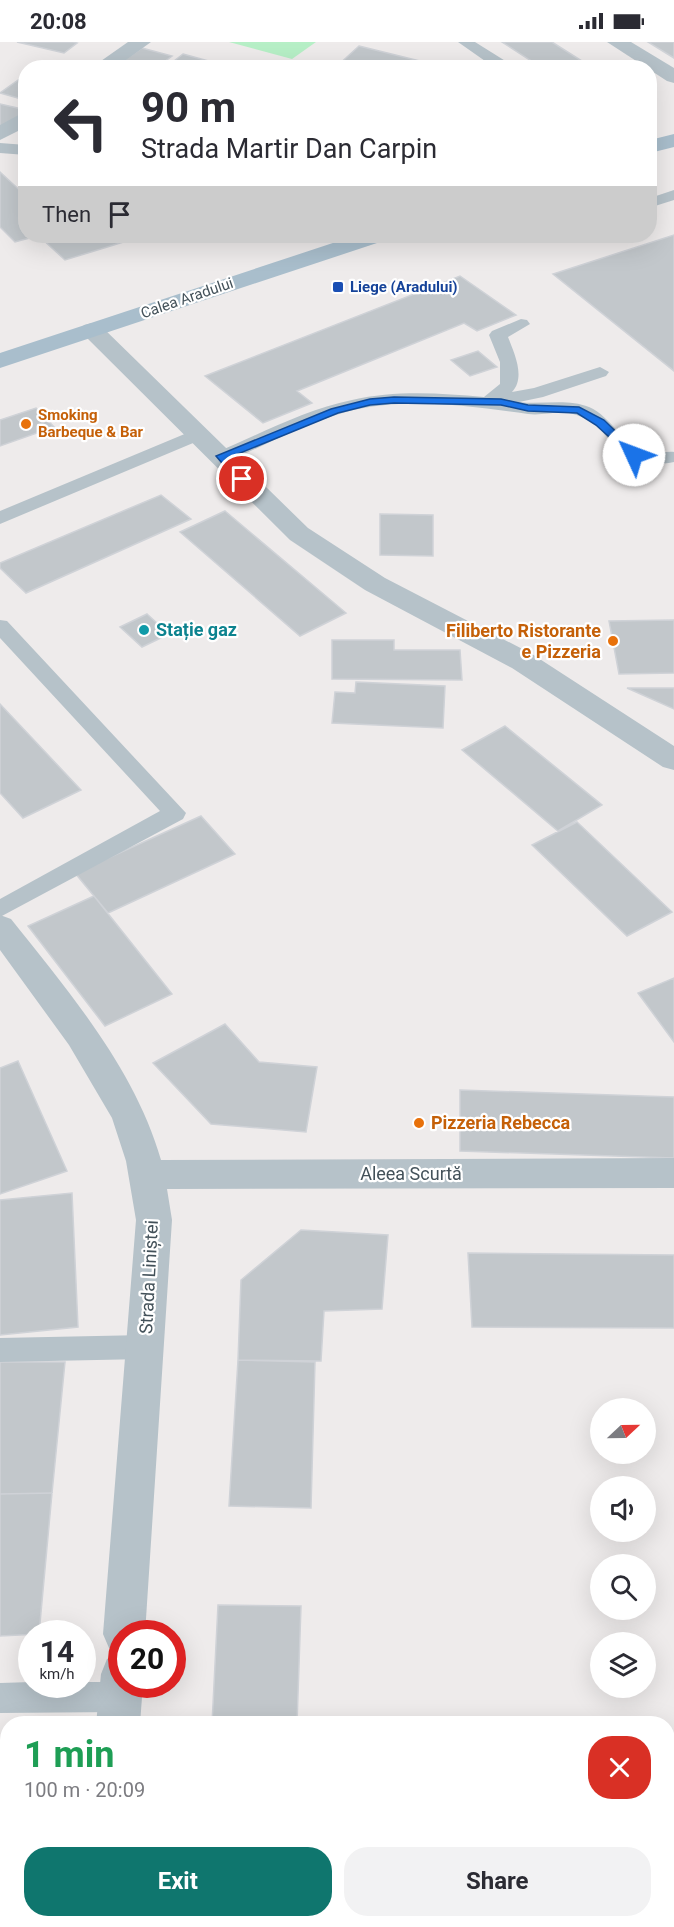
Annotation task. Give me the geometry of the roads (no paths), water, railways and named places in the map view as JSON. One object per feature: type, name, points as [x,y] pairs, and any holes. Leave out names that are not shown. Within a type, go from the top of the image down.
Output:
[{"type":"main road","points":[[657,145],[674,140]]},
{"type":"main road","name":"Calea Aradului","points":[[0,362],[354,243]]},
{"type":"street","points":[[113,60],[141,42]]},
{"type":"street","points":[[617,42],[646,60]]},
{"type":"street","points":[[657,67],[674,77]]},
{"type":"street","points":[[0,134],[18,122]]},
{"type":"street","points":[[92,330],[222,456],[277,514],[332,558],[375,584],[531,667],[621,722],[674,760]]},
{"type":"street","name":"Strada Liniștei","points":[[0,927],[71,1020],[124,1107],[148,1175],[154,1220],[125,1620]]},
{"type":"street","name":"Aleea Scurtă","points":[[148,1175],[674,1173]]},
{"type":"lane","points":[[465,42],[494,60]]},
{"type":"lane","points":[[0,148],[18,149]]},
{"type":"lane","points":[[657,200],[674,195]]},
{"type":"lane","points":[[487,402],[498,397],[509,385],[509,362],[498,335],[521,324]]},
{"type":"lane","points":[[487,402],[537,393],[600,372]]},
{"type":"lane","points":[[222,456],[351,405],[394,400],[487,402],[528,408],[579,410],[600,422],[642,459],[653,461],[671,457]]},
{"type":"lane","points":[[0,518],[199,434]]},
{"type":"lane","points":[[0,626],[175,813],[0,909]]},
{"type":"lane","points":[[0,1350],[145,1347]]},
{"type":"lane","points":[[0,1698],[108,1698]]},
{"type":"place","name":"Liege (Aradului)","points":[[338,287]]},
{"type":"place","name":"Smoking Barbeque & Bar","points":[[26,424]]},
{"type":"place","name":"Stație gaz","points":[[144,630]]},
{"type":"place","name":"Filiberto Ristorante e Pizzeria","points":[[613,641]]},
{"type":"place","name":"Pizzeria Rebecca","points":[[419,1123]]}]
